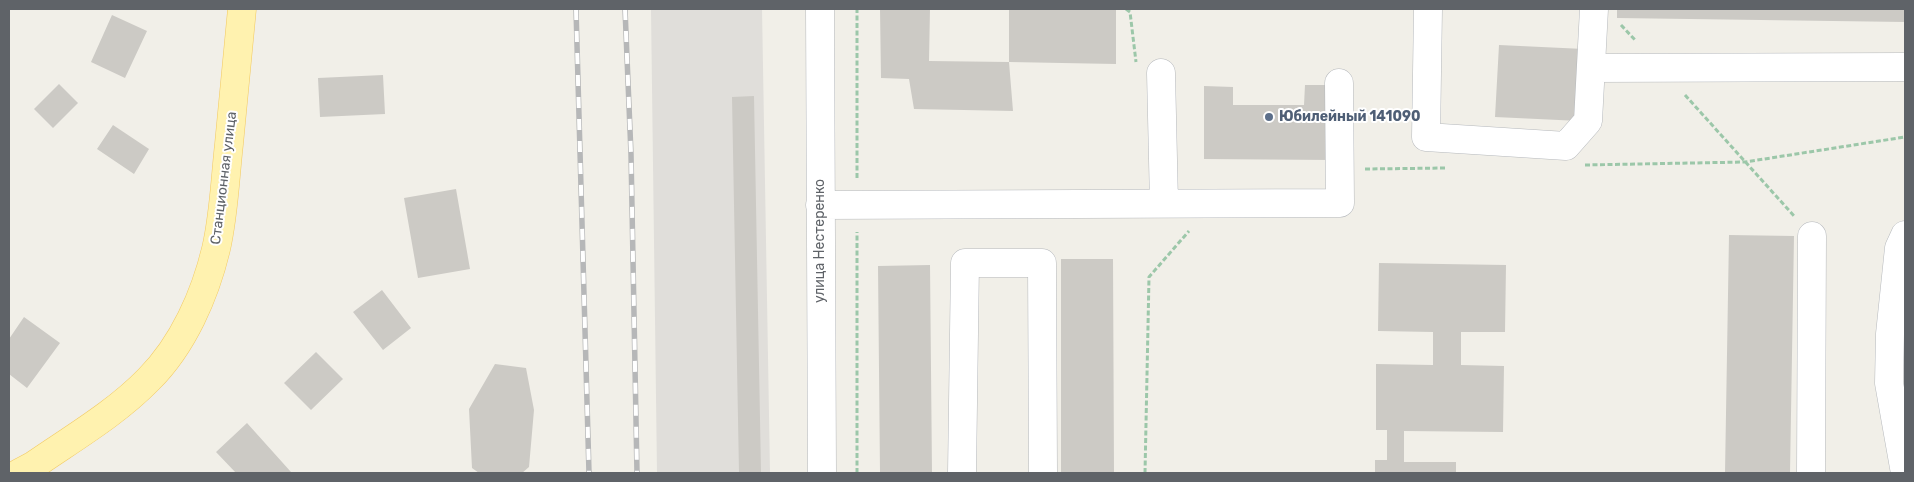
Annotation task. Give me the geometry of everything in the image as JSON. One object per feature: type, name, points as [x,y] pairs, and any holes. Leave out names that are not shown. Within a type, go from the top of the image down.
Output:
[{"type":"main road","name":"Станционная улица","points":[[31,470],[128,399],[151,377],[172,350],[191,317],[205,286],[216,248],[222,207],[242,9]]},
{"type":"street","name":"улица Нестеренко","points":[[820,9],[822,473]]},
{"type":"street","points":[[1428,9],[1426,137],[1566,146],[1588,121],[1594,9]]},
{"type":"street","points":[[1591,68],[1905,67]]},
{"type":"street","points":[[1148,69],[1164,203]]},
{"type":"street","points":[[820,205],[1340,203],[1339,83]]},
{"type":"street","points":[[1905,235],[1900,248],[1894,296],[1890,334],[1889,383],[1905,473]]},
{"type":"street","points":[[1811,473],[1812,236]]},
{"type":"street","points":[[962,473],[966,263],[1042,263],[1043,473]]},
{"type":"path","points":[[857,473],[858,9]]},
{"type":"path","points":[[1126,9],[1130,12],[1148,69]]},
{"type":"path","points":[[1620,24],[1812,236]]},
{"type":"path","points":[[1576,166],[1745,162],[1905,136]]},
{"type":"path","points":[[1340,170],[1448,168]]},
{"type":"path","points":[[1144,473],[1149,276],[1214,203]]},
{"type":"shaded area","points":[[651,9],[762,9],[770,473],[657,473]]},
{"type":"building","points":[[880,9],[930,9],[929,61],[1009,62],[1013,111],[914,109],[909,79],[881,78]]},
{"type":"building","points":[[1009,9],[1116,10],[1116,64],[1009,62]]},
{"type":"building","points":[[1617,9],[1905,9],[1905,22],[1617,18]]},
{"type":"building","points":[[112,15],[147,31],[125,78],[91,62]]},
{"type":"building","points":[[1499,45],[1584,49],[1580,121],[1495,117]]},
{"type":"building","points":[[383,75],[385,114],[320,117],[318,78]]},
{"type":"building","points":[[59,84],[78,103],[53,128],[34,109]]},
{"type":"building","points":[[1305,85],[1332,85],[1332,160],[1204,159],[1204,86],[1233,87],[1233,105],[1304,105]]},
{"type":"building","points":[[754,96],[761,473],[739,473],[732,97]]},
{"type":"building","points":[[113,125],[149,149],[134,174],[97,149]]},
{"type":"building","points":[[456,189],[470,269],[418,278],[404,198]]},
{"type":"building","points":[[1729,235],[1794,236],[1790,473],[1725,473]]},
{"type":"building","points":[[1061,259],[1113,259],[1114,473],[1061,473]]},
{"type":"building","points":[[1379,263],[1506,265],[1505,332],[1461,332],[1461,365],[1504,366],[1503,432],[1404,431],[1404,462],[1456,462],[1456,473],[1375,473],[1375,460],[1387,460],[1387,430],[1376,430],[1376,364],[1433,365],[1433,332],[1378,331]]},
{"type":"building","points":[[930,265],[932,473],[880,473],[878,266]]},
{"type":"building","points":[[382,290],[411,328],[383,350],[353,312]]},
{"type":"building","points":[[24,317],[60,343],[27,388],[9,374],[9,339]]},
{"type":"building","points":[[316,352],[343,379],[311,410],[284,383]]},
{"type":"building","points":[[495,364],[526,368],[534,410],[529,467],[522,473],[479,473],[472,468],[469,409]]},
{"type":"building","points":[[247,423],[290,473],[236,473],[216,452]]},
{"type":"railway","points":[[576,9],[589,473]]},
{"type":"railway","points":[[625,9],[631,154],[637,473]]},
{"type":"place","name":"Юбилейный 141090","points":[[1269,117]]}]
